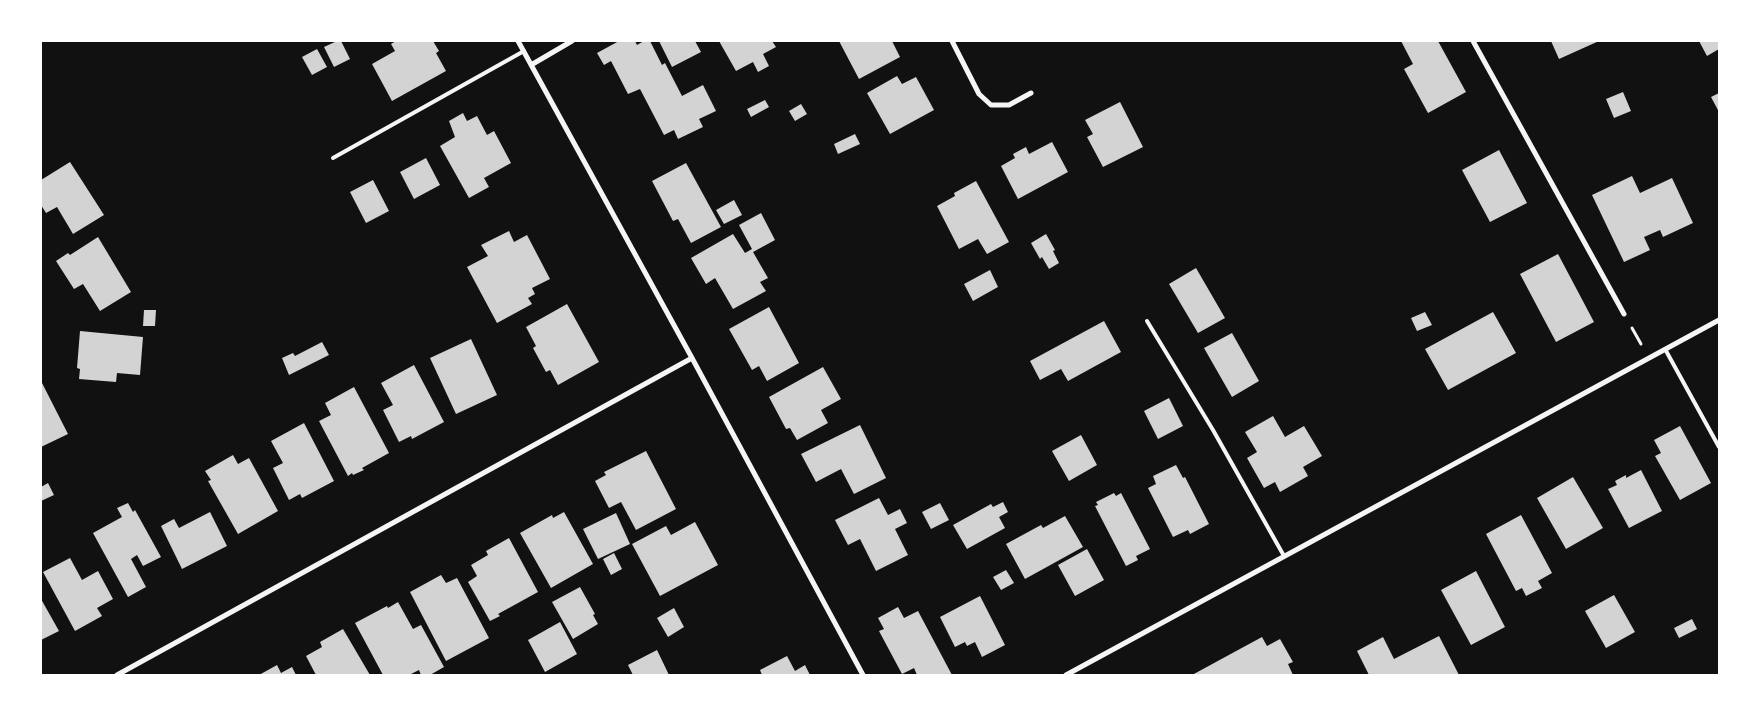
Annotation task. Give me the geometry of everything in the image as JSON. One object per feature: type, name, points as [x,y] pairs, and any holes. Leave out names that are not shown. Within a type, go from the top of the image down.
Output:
[{"type":"street","points":[[518,41],[863,675]]},
{"type":"street","points":[[531,65],[572,41]]},
{"type":"street","points":[[952,41],[979,94],[991,105],[1009,105],[1031,93]]},
{"type":"street","points":[[1473,41],[1624,314]]},
{"type":"street","points":[[1066,675],[1719,320]]},
{"type":"street","points":[[117,675],[692,358]]},
{"type":"lane","points":[[333,158],[524,51]]},
{"type":"lane","points":[[1147,321],[1213,430],[1284,556]]},
{"type":"lane","points":[[1665,349],[1719,447]]},
{"type":"path","points":[[1624,314],[1649,358]]},
{"type":"building","points":[[341,41],[350,59],[334,67],[324,47]]},
{"type":"building","points":[[396,41],[433,41],[439,51],[436,53],[446,71],[392,101],[372,64],[395,51],[391,44]]},
{"type":"building","points":[[619,41],[635,41],[637,45],[644,41],[650,41],[662,65],[665,63],[682,96],[703,85],[716,111],[699,119],[703,127],[678,139],[674,130],[664,135],[640,89],[628,94],[611,61],[604,65],[597,53]]},
{"type":"building","points":[[659,41],[695,41],[701,52],[672,67]]},
{"type":"building","points":[[719,41],[772,41],[776,47],[763,54],[769,66],[758,72],[753,62],[736,71]]},
{"type":"building","points":[[839,41],[892,41],[900,57],[859,79]]},
{"type":"building","points":[[1401,41],[1438,41],[1466,92],[1428,113],[1404,69],[1413,64]]},
{"type":"building","points":[[1551,41],[1599,41],[1559,59]]},
{"type":"building","points":[[1699,41],[1719,41],[1719,49],[1707,56]]},
{"type":"building","points":[[317,49],[327,67],[312,75],[302,57]]},
{"type":"building","points":[[897,76],[902,84],[916,77],[934,110],[890,134],[867,93]]},
{"type":"building","points":[[1623,92],[1631,111],[1614,118],[1606,99]]},
{"type":"building","points":[[1719,93],[1719,112],[1711,97]]},
{"type":"building","points":[[765,100],[769,107],[751,117],[747,109]]},
{"type":"building","points":[[1120,102],[1143,147],[1103,167],[1087,137],[1093,134],[1085,120]]},
{"type":"building","points":[[801,104],[807,114],[795,121],[789,111]]},
{"type":"building","points":[[463,113],[467,121],[477,116],[487,135],[494,131],[511,163],[484,178],[489,187],[469,198],[440,146],[455,137],[449,121]]},
{"type":"building","points":[[855,134],[860,144],[838,154],[834,144]]},
{"type":"building","points":[[1052,142],[1068,172],[1018,199],[1001,166],[1015,158],[1013,154],[1026,147],[1029,154]]},
{"type":"building","points":[[1499,150],[1527,203],[1490,222],[1462,170]]},
{"type":"building","points":[[426,158],[440,185],[414,199],[400,172]]},
{"type":"building","points":[[70,162],[104,215],[73,234],[57,207],[46,213],[41,205],[41,180]]},
{"type":"building","points":[[686,163],[721,227],[691,243],[678,219],[673,221],[652,181]]},
{"type":"building","points":[[1632,176],[1640,193],[1672,178],[1693,223],[1663,237],[1660,230],[1644,237],[1650,250],[1624,262],[1592,195]]},
{"type":"building","points":[[373,180],[389,211],[366,223],[350,192]]},
{"type":"building","points":[[976,181],[1009,242],[987,254],[978,239],[959,249],[937,206],[955,196],[954,193]]},
{"type":"building","points":[[734,200],[742,215],[724,224],[716,210]]},
{"type":"building","points":[[761,213],[775,240],[753,252],[768,278],[760,282],[766,291],[733,309],[715,278],[706,284],[691,258],[733,234],[745,253],[752,249],[739,225]]},
{"type":"building","points":[[509,231],[514,242],[527,235],[550,279],[532,288],[535,294],[528,298],[532,304],[497,323],[467,267],[488,256],[481,245]]},
{"type":"building","points":[[1046,234],[1055,250],[1053,251],[1059,263],[1049,269],[1042,257],[1040,259],[1031,243]]},
{"type":"building","points":[[98,237],[131,292],[100,311],[83,284],[74,289],[56,261],[68,253],[70,255]]},
{"type":"building","points":[[1558,254],[1594,322],[1556,342],[1520,274]]},
{"type":"building","points":[[1196,268],[1225,318],[1198,333],[1169,284]]},
{"type":"building","points":[[990,270],[998,287],[973,301],[964,284]]},
{"type":"building","points":[[567,304],[599,362],[558,385],[550,370],[546,372],[533,348],[536,346],[526,327]]},
{"type":"building","points":[[769,307],[799,363],[767,381],[759,366],[752,370],[729,329]]},
{"type":"building","points":[[144,310],[156,310],[155,326],[143,326]]},
{"type":"building","points":[[1425,312],[1432,325],[1417,331],[1411,318]]},
{"type":"building","points":[[1493,312],[1516,353],[1448,390],[1425,349]]},
{"type":"building","points":[[1104,321],[1121,352],[1068,381],[1061,369],[1040,380],[1030,361]]},
{"type":"building","points":[[80,331],[143,337],[140,375],[117,373],[116,382],[79,379],[80,369],[77,368]]},
{"type":"building","points":[[1232,333],[1259,381],[1232,397],[1204,348]]},
{"type":"building","points":[[471,339],[497,395],[456,414],[430,358]]},
{"type":"building","points":[[322,342],[329,355],[289,375],[282,358],[293,353],[295,356]]},
{"type":"building","points":[[414,365],[444,422],[412,439],[411,436],[399,442],[383,410],[393,405],[381,383]]},
{"type":"building","points":[[823,367],[841,399],[821,410],[828,423],[797,440],[790,428],[786,429],[769,397]]},
{"type":"building","points":[[41,381],[68,434],[41,447]]},
{"type":"building","points":[[354,387],[389,453],[362,468],[364,470],[348,476],[319,421],[331,415],[325,403]]},
{"type":"building","points":[[1169,398],[1183,426],[1158,439],[1144,411]]},
{"type":"building","points":[[1273,416],[1285,437],[1304,426],[1322,456],[1303,467],[1308,476],[1280,492],[1275,482],[1264,488],[1247,458],[1257,452],[1245,432]]},
{"type":"building","points":[[304,423],[334,481],[302,498],[300,494],[289,500],[273,468],[283,463],[271,441]]},
{"type":"building","points":[[860,425],[886,478],[854,494],[841,469],[816,482],[801,454]]},
{"type":"building","points":[[1680,426],[1711,483],[1680,500],[1655,456],[1661,453],[1654,440]]},
{"type":"building","points":[[1081,435],[1097,465],[1069,481],[1052,451]]},
{"type":"building","points":[[646,451],[676,509],[636,530],[621,502],[609,508],[595,481],[606,475],[604,472]]},
{"type":"building","points":[[233,455],[238,464],[249,458],[278,511],[238,534],[208,481],[211,480],[205,471]]},
{"type":"building","points":[[1176,465],[1183,478],[1185,477],[1209,524],[1190,534],[1188,530],[1173,537],[1148,488],[1156,484],[1153,476]]},
{"type":"building","points":[[1641,470],[1662,511],[1629,528],[1608,489],[1617,485],[1615,481],[1626,475],[1626,478]]},
{"type":"building","points":[[1573,477],[1603,528],[1566,549],[1537,498]]},
{"type":"building","points":[[48,483],[54,495],[41,501],[41,487]]},
{"type":"building","points":[[1114,493],[1116,496],[1121,493],[1150,549],[1136,556],[1138,560],[1126,566],[1095,506],[1098,505],[1096,502]]},
{"type":"building","points":[[879,498],[888,515],[900,509],[907,523],[895,529],[908,555],[876,571],[860,539],[848,545],[835,520]]},
{"type":"building","points":[[1003,502],[1008,512],[999,517],[1005,528],[967,549],[953,525],[991,504],[993,507]]},
{"type":"building","points":[[128,503],[133,512],[135,510],[161,557],[143,566],[137,555],[131,559],[146,587],[128,597],[93,533],[122,517],[117,508]]},
{"type":"building","points":[[940,503],[949,520],[931,529],[922,512]]},
{"type":"building","points":[[210,512],[227,546],[182,569],[161,526],[174,519],[179,528]]},
{"type":"building","points":[[564,512],[593,564],[551,588],[520,533],[552,515],[553,518]]},
{"type":"building","points":[[616,513],[630,544],[598,559],[583,529]]},
{"type":"building","points":[[1521,515],[1552,573],[1538,581],[1542,588],[1526,596],[1522,588],[1516,591],[1486,534]]},
{"type":"building","points":[[1065,516],[1083,547],[1025,579],[1006,544],[1041,525],[1043,528]]},
{"type":"building","points":[[695,522],[718,565],[660,596],[632,544],[666,526],[671,535]]},
{"type":"building","points":[[509,538],[538,592],[498,614],[500,616],[490,621],[468,582],[477,576],[471,565],[488,555],[486,551]]},
{"type":"building","points":[[1087,549],[1104,580],[1075,596],[1058,565]]},
{"type":"building","points":[[614,553],[622,569],[611,575],[603,559]]},
{"type":"building","points":[[70,558],[82,580],[98,571],[113,599],[97,608],[102,616],[75,631],[43,572]]},
{"type":"building","points":[[1006,570],[1014,583],[1001,590],[993,577]]},
{"type":"building","points":[[1476,571],[1505,627],[1471,645],[1441,590]]},
{"type":"building","points":[[441,575],[446,583],[457,578],[489,638],[446,661],[410,592]]},
{"type":"building","points":[[580,587],[595,614],[593,615],[598,624],[573,639],[552,602]]},
{"type":"building","points":[[1614,595],[1635,632],[1606,648],[1585,611]]},
{"type":"building","points":[[980,596],[1005,645],[982,657],[975,642],[967,646],[965,642],[955,647],[940,617]]},
{"type":"building","points":[[41,599],[59,631],[41,640]]},
{"type":"building","points":[[398,602],[413,629],[421,625],[444,667],[430,675],[421,675],[419,670],[409,675],[383,675],[355,623]]},
{"type":"building","points":[[898,607],[904,618],[918,611],[952,675],[917,675],[914,668],[902,674],[879,631],[884,629],[878,618]]},
{"type":"building","points":[[674,608],[684,627],[668,637],[657,618]]},
{"type":"building","points":[[1692,619],[1697,629],[1679,638],[1674,628]]},
{"type":"building","points":[[560,622],[577,654],[545,672],[528,640]]},
{"type":"building","points":[[343,629],[370,675],[316,675],[306,656],[322,647],[320,642]]},
{"type":"building","points":[[1439,636],[1459,675],[1369,675],[1357,651],[1383,637],[1394,659]]},
{"type":"building","points":[[1262,637],[1267,646],[1280,639],[1293,662],[1288,664],[1293,675],[1192,675]]},
{"type":"building","points":[[657,650],[669,675],[633,675],[628,665]]},
{"type":"building","points":[[787,656],[795,671],[805,665],[810,675],[762,675],[760,670]]},
{"type":"building","points":[[277,665],[281,673],[292,667],[296,675],[259,675]]}]
